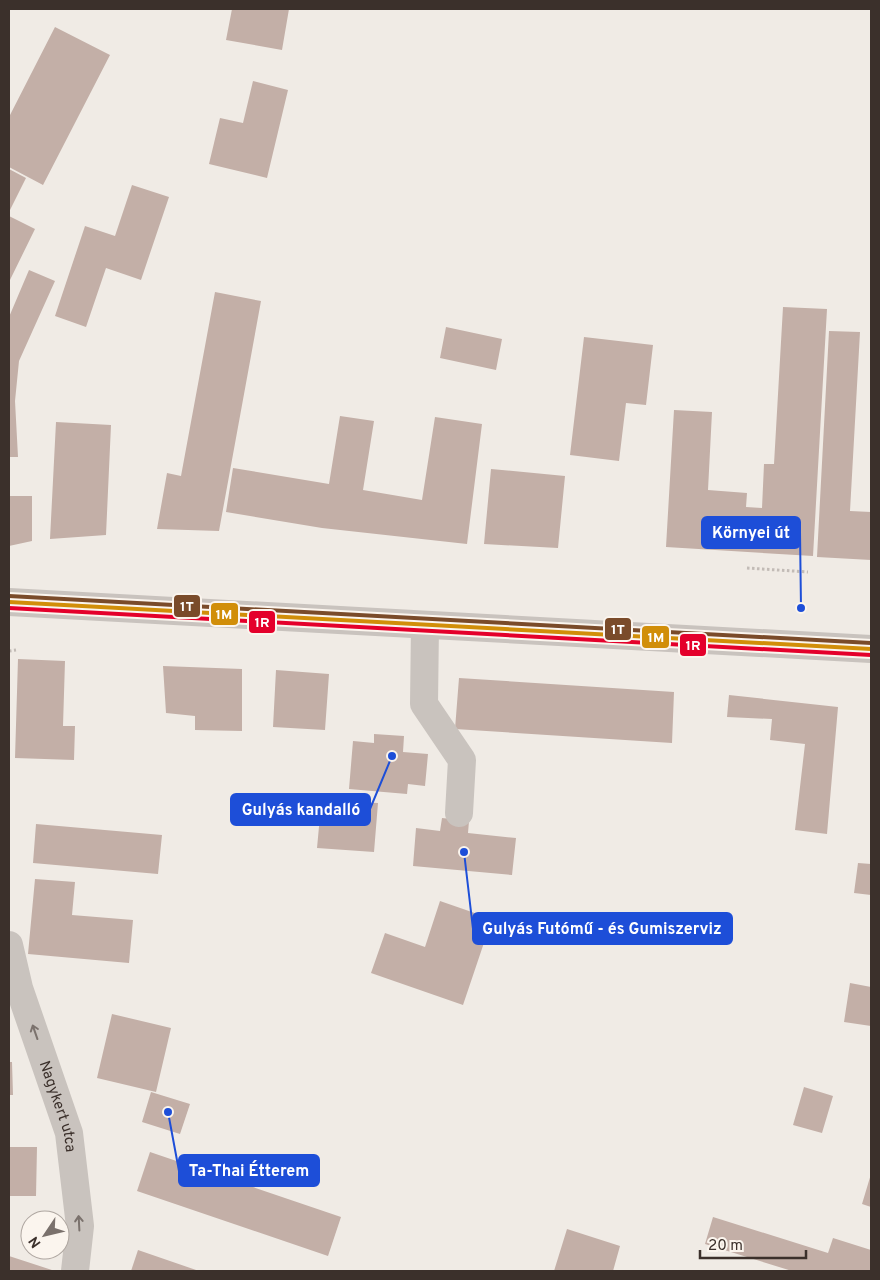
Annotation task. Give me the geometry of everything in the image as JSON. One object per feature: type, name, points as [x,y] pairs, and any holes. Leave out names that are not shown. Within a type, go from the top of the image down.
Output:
[{"type":"street","points":[[9,602],[871,649]]},
{"type":"street","points":[[425,625],[424,704],[462,760],[460,814]]},
{"type":"street","name":"Nagykert utca","points":[[9,945],[19,988],[69,1133],[80,1226],[75,1271]]},
{"type":"path","points":[[747,568],[808,572]]},
{"type":"path","points":[[9,652],[16,650]]},
{"type":"building","points":[[232,9],[289,9],[282,50],[226,40]]},
{"type":"building","points":[[55,27],[110,55],[43,185],[9,167],[9,117]]},
{"type":"building","points":[[253,81],[288,90],[267,178],[209,164],[220,118],[243,123]]},
{"type":"building","points":[[9,169],[26,178],[9,212]]},
{"type":"building","points":[[132,185],[169,197],[141,280],[106,268],[86,327],[55,316],[85,226],[115,236]]},
{"type":"building","points":[[9,216],[35,229],[9,282]]},
{"type":"building","points":[[29,270],[55,281],[19,361],[15,401],[18,457],[9,457],[9,317]]},
{"type":"building","points":[[215,292],[261,301],[219,531],[157,529],[167,473],[181,476]]},
{"type":"building","points":[[783,307],[827,309],[813,556],[666,547],[674,410],[712,412],[708,490],[747,493],[746,507],[762,508],[764,464],[774,464]]},
{"type":"building","points":[[446,327],[502,339],[496,370],[440,358]]},
{"type":"building","points":[[829,331],[860,332],[850,511],[871,512],[871,560],[817,557]]},
{"type":"building","points":[[584,337],[653,345],[646,405],[626,403],[619,461],[570,455]]},
{"type":"building","points":[[340,416],[374,421],[363,490],[422,500],[435,417],[482,424],[467,544],[322,528],[226,512],[233,468],[329,484]]},
{"type":"building","points":[[56,422],[111,425],[106,535],[50,539]]},
{"type":"building","points":[[491,469],[565,476],[558,548],[484,544]]},
{"type":"building","points":[[9,496],[32,496],[32,541],[9,546]]},
{"type":"building","points":[[18,659],[65,661],[63,726],[75,726],[74,760],[15,758]]},
{"type":"building","points":[[163,666],[242,669],[242,731],[195,730],[195,716],[166,713]]},
{"type":"building","points":[[276,670],[329,674],[325,730],[273,727]]},
{"type":"building","points":[[459,678],[674,692],[672,743],[455,729]]},
{"type":"building","points":[[729,695],[838,707],[827,834],[795,830],[805,744],[770,740],[772,719],[727,717]]},
{"type":"building","points":[[374,734],[404,736],[403,752],[428,754],[425,786],[408,784],[407,794],[349,789],[353,741],[374,743]]},
{"type":"building","points":[[357,802],[378,803],[374,852],[317,848],[320,816],[356,819]]},
{"type":"building","points":[[442,818],[469,821],[468,833],[516,838],[512,875],[413,866],[416,828],[440,831]]},
{"type":"building","points":[[36,824],[162,835],[158,874],[33,863]]},
{"type":"building","points":[[858,863],[871,864],[871,895],[854,893]]},
{"type":"building","points":[[35,879],[75,882],[72,915],[133,920],[129,963],[28,954]]},
{"type":"building","points":[[440,901],[492,919],[463,1005],[371,973],[385,933],[425,947]]},
{"type":"building","points":[[850,983],[871,987],[871,1026],[844,1022]]},
{"type":"building","points":[[112,1014],[171,1028],[156,1092],[97,1078]]},
{"type":"building","points":[[9,1062],[12,1062],[13,1095],[9,1095]]},
{"type":"building","points":[[804,1087],[833,1096],[822,1133],[793,1125]]},
{"type":"building","points":[[151,1092],[190,1104],[180,1134],[142,1122]]},
{"type":"building","points":[[9,1147],[37,1147],[36,1196],[9,1196]]},
{"type":"building","points":[[150,1152],[341,1217],[328,1256],[137,1191]]},
{"type":"building","points":[[871,1174],[871,1207],[862,1204]]},
{"type":"building","points":[[713,1217],[828,1253],[833,1238],[871,1250],[871,1271],[792,1271],[705,1244]]},
{"type":"building","points":[[567,1229],[620,1246],[613,1271],[554,1271]]},
{"type":"building","points":[[138,1250],[199,1271],[131,1271]]},
{"type":"building","points":[[9,1256],[55,1271],[9,1271]]},
{"type":"transit line","name":"1T","points":[[9,596],[871,643]]},
{"type":"transit line","name":"1M","points":[[9,602],[871,649]]},
{"type":"transit line","name":"1R","points":[[9,608],[871,655]]},
{"type":"place","name":"Környei út","points":[[801,608]]},
{"type":"place","name":"Gulyás kandalló","points":[[392,756]]},
{"type":"place","name":"Gulyás Futómű - és Gumiszerviz","points":[[464,852]]},
{"type":"place","name":"Ta-Thai Étterem","points":[[168,1112]]}]
